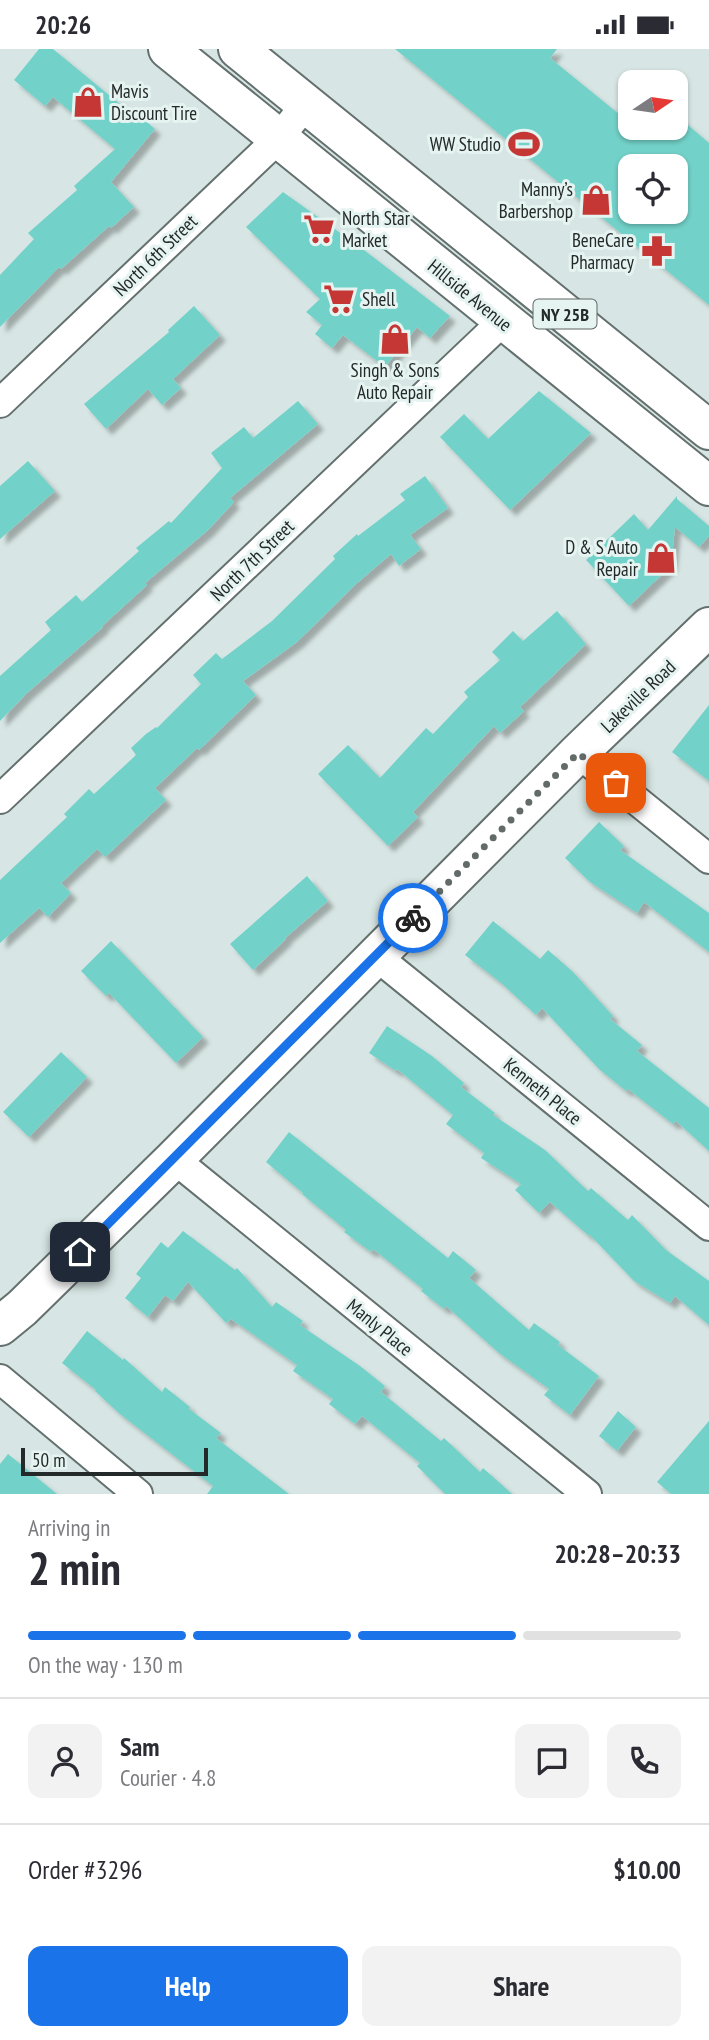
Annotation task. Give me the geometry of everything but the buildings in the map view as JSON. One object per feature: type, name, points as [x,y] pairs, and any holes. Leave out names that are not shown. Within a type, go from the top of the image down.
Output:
[{"type":"main road","name":"Hillside Avenue","points":[[168,49],[709,486]]},
{"type":"main road","name":"NY 25B","points":[[237,49],[709,430]]},
{"type":"main road","name":"Lakeville Road","points":[[0,1326],[22,1308],[174,1159],[578,753],[709,627]]},
{"type":"street","name":"North 6th Street","points":[[0,403],[278,139],[306,104]]},
{"type":"street","name":"North 7th Street","points":[[0,799],[503,321]]},
{"type":"street","points":[[578,753],[709,859]]},
{"type":"street","name":"Kenneth Place","points":[[376,955],[709,1226]]},
{"type":"street","name":"Manly Place","points":[[174,1159],[587,1494]]},
{"type":"street","points":[[0,1379],[138,1494]]},
{"type":"way so far","points":[[413,918],[578,753],[616,783]]},
{"type":"place","name":"Mavis Discount Tire","points":[[88,102]]},
{"type":"place","name":"WW Studio","points":[[524,144]]},
{"type":"place","name":"Manny’s Barbershop","points":[[596,200]]},
{"type":"place","name":"North Star Market","points":[[319,229]]},
{"type":"place","name":"BeneCare Pharmacy","points":[[657,251]]},
{"type":"place","name":"Shell","points":[[339,299]]},
{"type":"place","name":"Singh & Sons Auto Repair","points":[[395,339]]},
{"type":"place","name":"D & S Auto Repair","points":[[661,558]]},
{"type":"route","points":[[80,1252],[413,918]]}]
